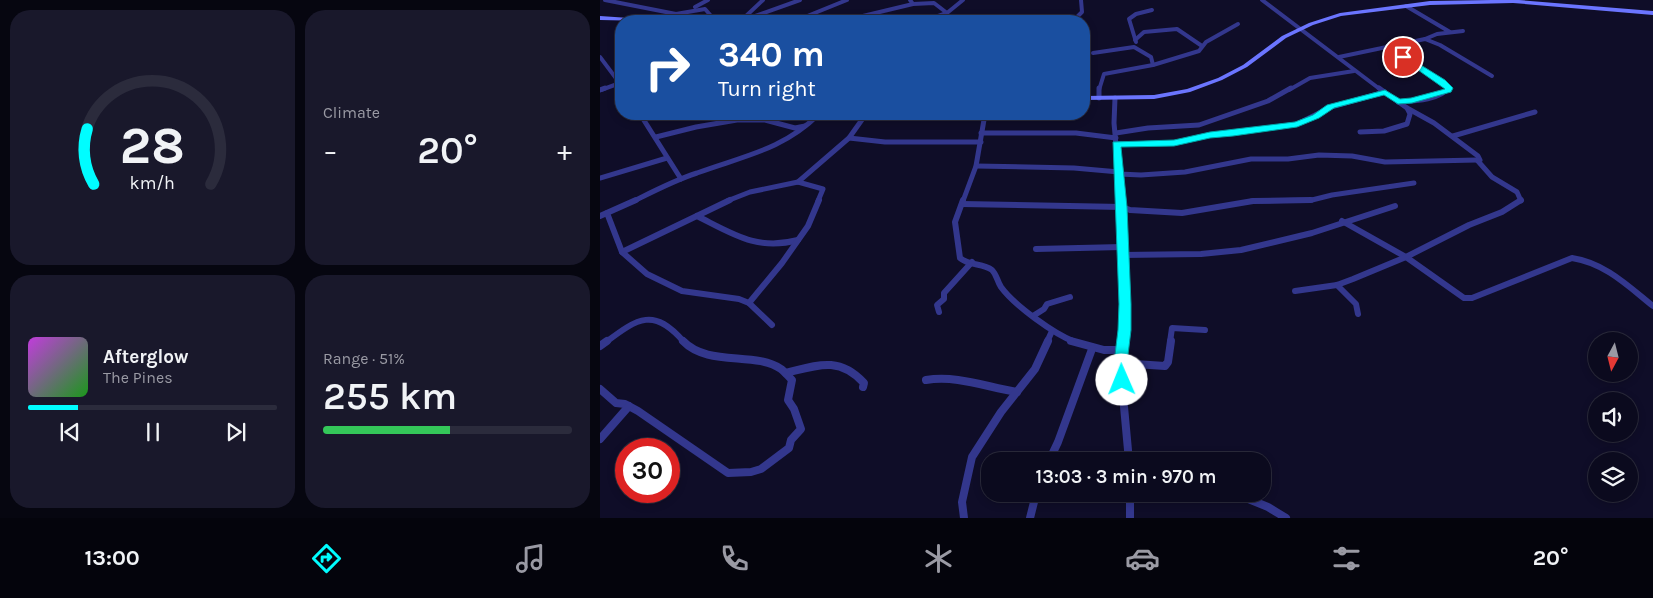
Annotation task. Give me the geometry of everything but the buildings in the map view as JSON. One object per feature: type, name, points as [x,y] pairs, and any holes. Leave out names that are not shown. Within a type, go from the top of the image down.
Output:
[{"type":"street","points":[[605,0],[676,14],[705,9],[710,15]]},
{"type":"street","points":[[685,12],[708,0]]},
{"type":"street","points":[[749,15],[763,0]]},
{"type":"street","points":[[759,15],[800,0]]},
{"type":"street","points":[[810,15],[847,0]]},
{"type":"street","points":[[910,0],[914,4]]},
{"type":"street","points":[[941,15],[947,13],[962,0]]},
{"type":"street","points":[[1079,15],[1082,12],[1081,0]]},
{"type":"street","points":[[1262,0],[1300,30],[1339,57],[1354,71],[1407,108],[1453,136],[1478,156],[1480,160],[1477,160]]},
{"type":"street","points":[[1090,98],[1169,95],[1205,86],[1257,59],[1275,42],[1331,17],[1430,3],[1513,1],[1653,13]]},
{"type":"street","points":[[867,15],[914,4],[934,3],[947,13]]},
{"type":"street","points":[[1406,6],[1450,32]]},
{"type":"street","points":[[1138,48],[1129,19],[1136,14],[1152,10]]},
{"type":"street","points":[[600,18],[615,19]]},
{"type":"street","points":[[1099,98],[1099,86],[1104,74],[1153,65],[1199,51],[1202,46],[1238,24]]},
{"type":"street","points":[[1135,40],[1144,32],[1180,29],[1202,46]]},
{"type":"street","points":[[1339,57],[1425,39],[1437,34],[1463,31]]},
{"type":"street","points":[[1425,39],[1440,45],[1492,76]]},
{"type":"street","points":[[1093,53],[1130,46],[1138,48],[1153,59],[1153,65]]},
{"type":"street","points":[[1387,46],[1449,88],[1445,93],[1398,102]]},
{"type":"street","points":[[600,57],[603,65],[615,76]]},
{"type":"street","points":[[1116,138],[1148,128],[1199,124],[1268,101],[1310,78],[1354,71]]},
{"type":"street","points":[[600,90],[615,83]]},
{"type":"street","points":[[982,133],[1076,133],[1174,143],[1210,135],[1233,134],[1297,124],[1316,116],[1330,107],[1385,92]]},
{"type":"street","points":[[1115,98],[1116,138],[1122,207],[1125,313],[1120,363],[1128,452]]},
{"type":"street","points":[[1360,132],[1381,131],[1407,124],[1410,114],[1407,108]]},
{"type":"street","points":[[1453,136],[1535,112]]},
{"type":"street","points":[[644,120],[681,178]]},
{"type":"street","points":[[656,137],[708,123],[766,120],[779,122],[789,128],[803,128],[808,125]]},
{"type":"street","points":[[772,325],[749,303],[739,299],[682,291],[664,284],[648,274],[622,252],[603,214],[681,178],[787,140],[813,120]]},
{"type":"street","points":[[798,182],[848,138],[862,120]]},
{"type":"street","points":[[983,120],[976,166],[955,222],[960,258],[965,262],[972,262],[995,273],[1003,290],[1052,331],[1092,348],[1122,350]]},
{"type":"street","points":[[848,138],[885,142],[981,142]]},
{"type":"street","points":[[976,166],[1074,168],[1141,175],[1185,172],[1252,159],[1288,159],[1319,155],[1352,156],[1392,162],[1477,160],[1492,177],[1517,192],[1522,201],[1406,257],[1337,284],[1295,291]]},
{"type":"street","points":[[600,178],[667,158]]},
{"type":"street","points":[[622,252],[725,202],[750,192],[798,182],[824,190],[817,203],[815,213],[798,240],[749,303]]},
{"type":"street","points":[[962,204],[1122,207],[1130,210],[1182,214],[1253,201],[1271,199],[1312,200],[1332,195],[1414,183]]},
{"type":"street","points":[[1122,255],[1211,253],[1245,249],[1305,236],[1339,225],[1342,221],[1361,218],[1395,206]]},
{"type":"street","points":[[697,216],[755,244],[780,246],[798,240]]},
{"type":"street","points":[[1342,221],[1406,257],[1455,294],[1468,299],[1572,258],[1586,259],[1599,265],[1653,306]]},
{"type":"street","points":[[1036,249],[1122,247]]},
{"type":"street","points":[[939,312],[937,304],[944,299],[944,293],[972,262]]},
{"type":"street","points":[[1337,284],[1356,304],[1358,314]]},
{"type":"street","points":[[1033,316],[1044,309],[1047,304],[1070,297]]},
{"type":"street","points":[[600,346],[634,321],[653,320],[669,326],[683,342],[696,351],[772,364],[786,373],[792,380],[788,400],[794,409],[801,429],[792,440],[789,448],[762,468],[751,472],[728,473],[629,406],[616,403],[600,388]]},
{"type":"street","points":[[1120,363],[1166,366],[1172,328],[1205,330]]},
{"type":"street","points":[[964,518],[962,502],[972,457],[1001,412],[1035,369],[1052,331]]},
{"type":"street","points":[[1052,452],[1092,348]]},
{"type":"street","points":[[786,373],[827,363],[845,367],[857,374],[864,383],[863,386]]},
{"type":"street","points":[[926,380],[937,378],[961,380],[1017,392]]},
{"type":"street","points":[[600,439],[629,406]]},
{"type":"street","points":[[1030,518],[1034,502]]},
{"type":"street","points":[[1130,502],[1130,518]]},
{"type":"street","points":[[1256,502],[1286,518]]},
{"type":"route","points":[[1122,380],[1120,363],[1125,330],[1125,304],[1122,207],[1116,144],[1174,143],[1210,135],[1233,134],[1297,124],[1305,122],[1330,107],[1385,92],[1398,102],[1412,101],[1448,91],[1449,88],[1442,82],[1403,57]]}]
